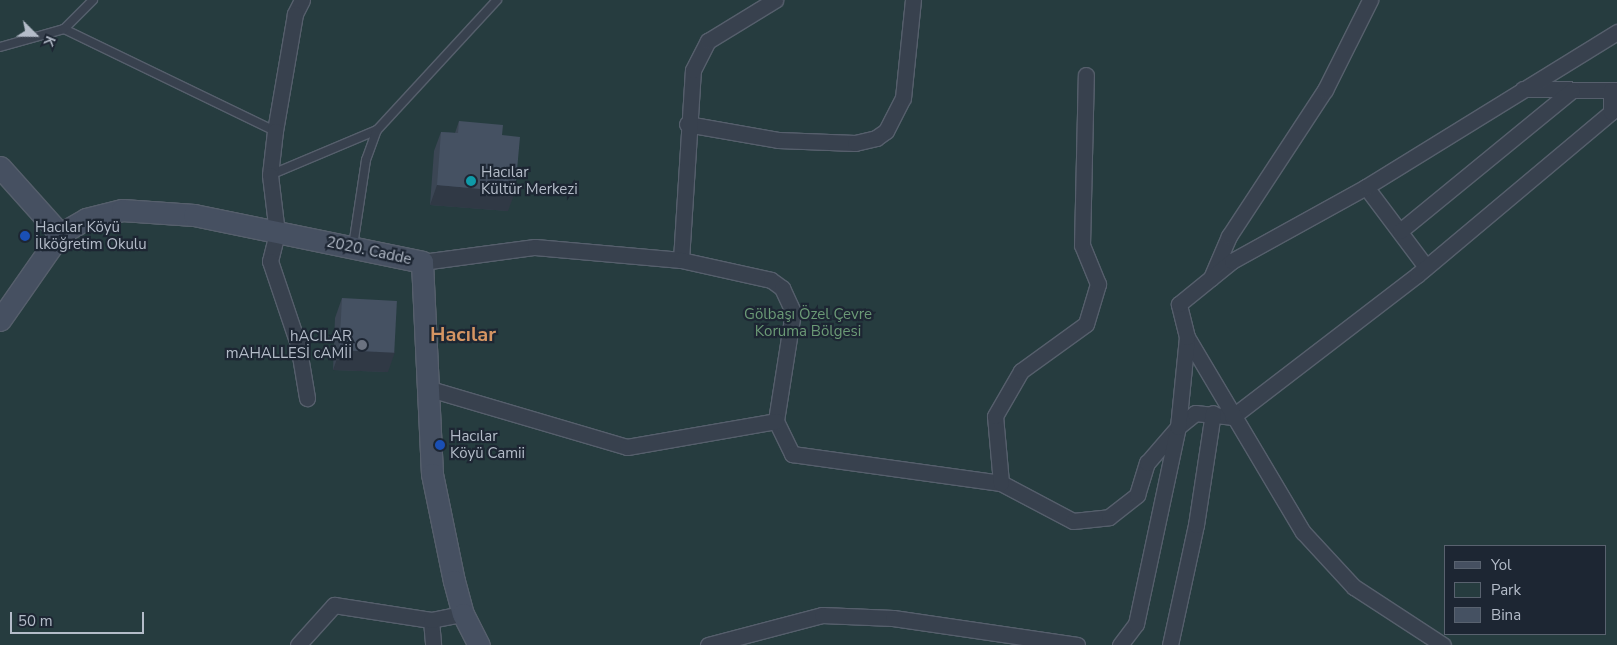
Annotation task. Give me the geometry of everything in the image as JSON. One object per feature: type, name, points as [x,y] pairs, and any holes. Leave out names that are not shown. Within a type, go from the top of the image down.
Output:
[{"type":"street","points":[[302,0],[295,14],[275,131],[270,175],[278,232],[270,261],[298,344],[307,398]]},
{"type":"street","points":[[681,260],[687,124],[693,70],[708,40],[775,0]]},
{"type":"street","points":[[687,124],[778,140],[855,143],[876,138],[891,124],[903,98],[913,0]]},
{"type":"street","points":[[1208,284],[1229,236],[1325,90],[1370,0]]},
{"type":"street","points":[[1441,645],[1354,587],[1303,532],[1232,417],[1187,337],[1179,304],[1208,284],[1232,261],[1366,187],[1617,32]]},
{"type":"street","points":[[1001,483],[995,416],[1022,371],[1086,324],[1098,284],[1082,245],[1086,75]]},
{"type":"street","points":[[430,389],[627,448],[776,421],[792,454],[1001,483],[1073,521],[1110,516],[1137,495],[1147,463],[1178,427],[1195,413],[1213,413],[1232,417],[1426,267],[1611,112],[1614,90],[1524,89]]},
{"type":"street","points":[[1400,231],[1572,90]]},
{"type":"street","points":[[0,167],[60,234],[0,320]]},
{"type":"street","points":[[1366,187],[1426,267]]},
{"type":"street","name":"2020. Cadde","points":[[60,234],[86,219],[138,210],[194,215],[422,262],[535,247],[681,260],[771,280],[786,294],[793,312],[776,421]]},
{"type":"street","points":[[422,262],[430,389],[432,474],[463,614],[479,645]]},
{"type":"street","points":[[1120,645],[1136,624],[1178,427],[1187,337]]},
{"type":"street","points":[[1170,645],[1196,526],[1213,413]]},
{"type":"street","points":[[298,645],[334,605],[431,620],[463,614]]},
{"type":"street","points":[[708,645],[822,615],[893,618],[1076,645]]},
{"type":"street","points":[[431,620],[433,645]]},
{"type":"lane","points":[[0,48],[64,30],[93,0]]},
{"type":"lane","points":[[352,248],[366,160],[377,130],[497,0]]},
{"type":"lane","points":[[64,30],[275,131]]},
{"type":"lane","points":[[270,175],[377,130]]},
{"type":"green space","name":"Gölbaşı Özel Çevre Koruma Bölgesi","points":[[0,0],[1617,0],[1617,645],[0,645]]},
{"type":"building","name":"Hacılar Kültür Merkezi","points":[[459,121],[503,125],[502,135],[520,137],[515,192],[437,185],[441,132],[458,133]]},
{"type":"building","points":[[342,298],[397,301],[394,353],[339,350]]},
{"type":"place","name":"Hacılar Kültür Merkezi","points":[[471,181]]},
{"type":"place","name":"Hacılar Köyü İlköğretim Okulu","points":[[25,236]]},
{"type":"place","name":"hACILAR mAHALLESİ cAMİİ","points":[[362,345]]},
{"type":"place","name":"Hacılar Köyü Camii","points":[[440,445]]},
{"type":"district","name":"Hacılar","points":[[463,334]]}]
